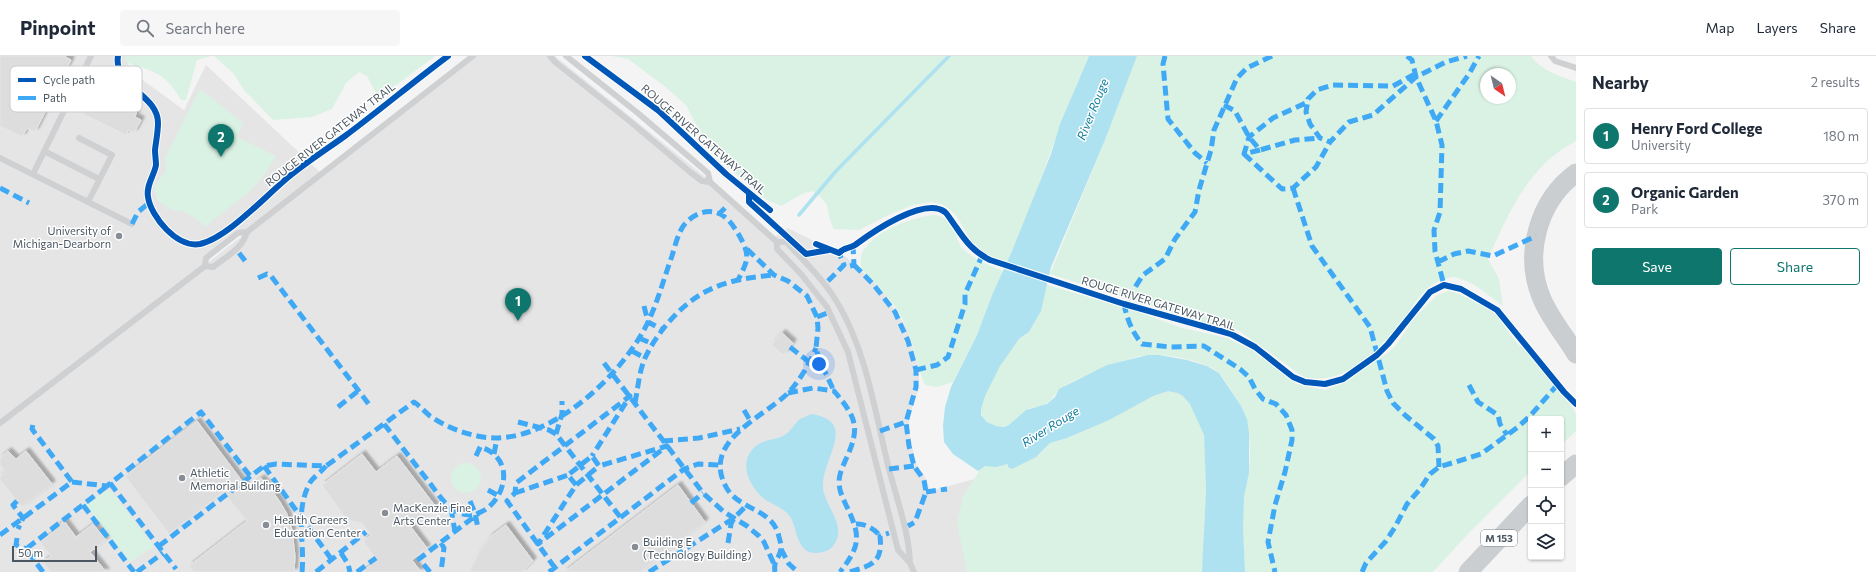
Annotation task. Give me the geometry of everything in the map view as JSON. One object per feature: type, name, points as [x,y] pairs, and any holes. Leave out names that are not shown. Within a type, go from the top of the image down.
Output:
[{"type":"main road","points":[[1576,173],[1563,184],[1546,206],[1536,236],[1534,262],[1535,276],[1542,301],[1576,354]]},
{"type":"main road","name":"M 153","points":[[1468,572],[1528,508]]},
{"type":"lane","points":[[86,66],[91,56]]},
{"type":"lane","points":[[205,266],[206,258],[238,233],[247,232],[474,56]]},
{"type":"lane","points":[[550,56],[555,62],[632,123],[690,172],[702,181],[710,182],[777,242],[786,242],[810,267],[837,301],[849,325],[867,375],[889,470],[910,546],[910,564]]},
{"type":"lane","points":[[566,56],[639,114],[708,173],[710,182]]},
{"type":"lane","points":[[1551,56],[1555,61],[1576,68]]},
{"type":"lane","points":[[33,174],[63,112]]},
{"type":"lane","points":[[79,138],[112,155],[88,202]]},
{"type":"lane","points":[[44,151],[99,179]]},
{"type":"lane","points":[[0,158],[132,224]]},
{"type":"lane","points":[[0,423],[205,266],[213,267],[245,241],[247,232]]},
{"type":"lane","points":[[777,242],[777,249],[801,274],[827,307],[848,352],[898,550],[910,564],[914,572]]},
{"type":"shaded area","points":[[0,56],[128,56],[127,59],[129,66],[10,66],[10,112],[142,112],[142,80],[184,110],[206,65],[322,174],[474,56],[555,56],[714,184],[773,238],[788,228],[846,257],[875,283],[886,296],[908,330],[919,371],[919,388],[912,408],[908,427],[916,464],[926,479],[930,491],[1012,469],[1168,386],[1195,394],[1206,572],[0,572]],"holes":[[[305,188],[229,246],[162,299],[230,241]]]},
{"type":"green space","points":[[126,56],[211,56],[197,60],[186,100],[181,100],[172,86],[160,75],[142,68],[142,66],[137,66],[125,61]]},
{"type":"green space","points":[[214,56],[435,56],[391,89],[377,95],[367,76],[359,72],[346,83],[332,109],[312,117],[273,120],[244,90],[233,73]]},
{"type":"green space","points":[[612,56],[1089,56],[1067,107],[1029,211],[1007,262],[987,255],[975,248],[956,215],[944,205],[932,202],[913,205],[886,216],[859,230],[834,229],[826,204],[812,191],[802,194],[781,206],[767,200],[718,159],[704,140],[686,105],[663,85],[628,59]]},
{"type":"green space","points":[[1137,56],[1531,56],[1545,69],[1576,82],[1576,141],[1559,151],[1545,163],[1533,177],[1512,208],[1488,259],[1499,279],[1503,306],[1480,288],[1461,279],[1454,277],[1434,283],[1418,298],[1406,317],[1382,345],[1346,372],[1332,377],[1318,379],[1304,377],[1238,330],[1211,325],[1050,274],[1105,140]]},
{"type":"green space","points":[[200,89],[243,123],[237,137],[276,156],[263,177],[250,191],[206,226],[186,212],[171,210],[157,200],[154,186],[166,171],[165,158]]},
{"type":"green space","points":[[935,215],[943,217],[952,225],[960,245],[964,250],[988,265],[1003,271],[977,335],[953,382],[937,387],[925,385],[904,322],[888,297],[861,269],[862,253],[867,245],[875,238],[894,226],[926,216]]},
{"type":"green space","points":[[1047,285],[1130,309],[1182,328],[1227,338],[1260,354],[1297,384],[1325,390],[1344,383],[1389,352],[1397,344],[1415,317],[1436,296],[1448,291],[1457,293],[1491,310],[1498,317],[1515,341],[1528,353],[1550,378],[1553,386],[1570,403],[1576,414],[1576,431],[1564,442],[1564,416],[1528,416],[1528,474],[1467,535],[1433,572],[1245,572],[1243,515],[1244,497],[1250,460],[1248,429],[1236,399],[1222,377],[1214,369],[1199,362],[1172,356],[1141,356],[1117,363],[1072,381],[1046,404],[1028,409],[1009,425],[1002,427],[993,425],[983,417],[981,413],[982,401],[990,383],[1001,363],[1013,347],[1030,331],[1042,303]]},
{"type":"green space","points":[[1170,391],[1183,396],[1190,404],[1204,435],[1206,491],[1202,572],[967,572],[957,523],[963,497],[981,468],[985,465],[996,467],[1009,464],[1012,468],[1037,457],[1050,443],[1067,438],[1109,420],[1153,396]]},
{"type":"green space","points":[[466,463],[477,467],[481,478],[477,489],[466,493],[455,489],[451,478],[455,467]]},
{"type":"green space","points":[[106,490],[112,492],[154,546],[130,562],[86,505]]},
{"type":"water","name":"River Rouge","points":[[1089,56],[1137,56],[1105,140],[1051,267],[1041,311],[1029,332],[1019,339],[1000,366],[985,396],[981,409],[981,415],[987,422],[996,426],[1004,427],[1009,425],[1026,410],[1047,404],[1055,397],[1059,389],[1107,365],[1148,355],[1159,355],[1187,360],[1207,366],[1219,373],[1241,406],[1247,419],[1249,433],[1249,473],[1244,497],[1243,528],[1245,572],[1202,572],[1206,491],[1204,435],[1190,404],[1178,393],[1168,391],[1153,396],[1109,420],[1067,438],[1050,443],[1036,457],[1012,469],[1008,467],[1008,464],[996,467],[985,466],[978,471],[953,454],[944,442],[943,426],[945,407],[951,387],[977,335],[1051,154],[1060,124]]},
{"type":"water","points":[[811,414],[825,418],[833,424],[836,433],[835,442],[824,476],[823,487],[827,502],[837,524],[837,539],[831,548],[818,553],[809,552],[804,549],[798,540],[793,523],[788,514],[762,497],[752,485],[746,464],[751,451],[757,445],[785,435],[800,419]]},
{"type":"building","points":[[0,56],[64,56],[71,60],[68,66],[10,66],[10,112],[45,112],[35,132],[27,128],[22,137],[0,126]]},
{"type":"building","points":[[84,112],[137,112],[135,117],[141,120],[134,133],[128,130],[126,135],[83,114]]},
{"type":"building","points":[[782,333],[793,343],[783,355],[772,345]]},
{"type":"building","points":[[197,421],[248,489],[261,478],[280,502],[287,514],[292,530],[295,556],[294,572],[194,572],[189,566],[247,521],[223,492],[169,534],[125,476]]},
{"type":"building","points":[[8,451],[16,459],[26,451],[52,484],[22,507],[0,480],[0,477],[5,472],[0,465],[0,458]]},
{"type":"building","name":"MacKenzie Fine Arts Center","points":[[362,454],[376,472],[397,456],[436,507],[411,527],[427,548],[412,560],[421,572],[362,572],[377,560],[363,541],[371,535],[362,523],[347,520],[322,485]]},
{"type":"building","name":"Building E (Technology Building)","points":[[678,485],[705,522],[640,572],[564,572]]},
{"type":"building","points":[[64,521],[76,537],[93,524],[106,540],[90,552],[106,572],[51,572],[43,562],[51,556],[40,542],[56,530],[55,528]]},
{"type":"building","points":[[506,525],[533,561],[522,572],[469,572],[478,554],[490,537]]},
{"type":"waterway","points":[[799,215],[836,171],[949,56]]},
{"type":"marked path","points":[[1165,56],[1163,64],[1168,119],[1195,153],[1207,163]]},
{"type":"marked path","points":[[1272,56],[1247,68],[1237,78],[1214,130],[1211,150],[1199,190],[1195,212],[1175,239],[1165,259],[1143,275],[1124,304],[1130,325],[1142,344],[1170,347],[1204,346],[1240,369],[1249,377],[1255,389],[1263,399],[1276,404],[1286,415],[1292,430],[1292,440],[1285,472],[1275,505],[1268,542],[1275,572]]},
{"type":"marked path","points":[[1407,56],[1412,60],[1416,77],[1436,121],[1442,145],[1440,212],[1434,230],[1435,251],[1444,285]]},
{"type":"marked path","points":[[1415,74],[1393,86],[1333,85],[1317,90],[1308,99],[1306,112],[1310,124],[1320,138],[1330,142],[1349,122],[1373,115],[1416,77],[1446,62],[1467,56]]},
{"type":"marked path","points":[[1436,121],[1469,74],[1479,56]]},
{"type":"marked path","points":[[1260,150],[1244,154],[1249,137],[1273,118],[1308,102]]},
{"type":"marked path","points":[[1224,105],[1235,111],[1249,137],[1260,150],[1295,140],[1320,138]]},
{"type":"marked path","points":[[1244,154],[1282,189],[1293,188],[1316,167],[1330,142]]},
{"type":"marked path","points":[[0,188],[29,203]]},
{"type":"marked path","points":[[1293,188],[1312,246],[1370,327],[1387,391],[1393,403],[1434,439],[1438,446],[1439,467]]},
{"type":"marked path","points":[[132,224],[138,212],[150,202]]},
{"type":"marked path","points":[[719,214],[725,208]]},
{"type":"marked path","points":[[159,546],[264,466],[276,464],[326,466],[414,402],[442,424],[462,432],[483,437],[507,437],[532,431],[557,419],[580,403],[602,384],[621,364],[636,343],[655,306],[680,232],[688,220],[698,214],[704,212],[715,212],[721,214],[730,222],[739,235],[747,257],[738,280]]},
{"type":"marked path","points":[[1438,262],[1454,254],[1468,251],[1493,256],[1536,236]]},
{"type":"marked path","points":[[850,266],[854,265],[853,246]]},
{"type":"marked path","points":[[747,249],[774,275],[788,281],[807,296],[817,317],[818,328],[816,348],[819,359],[834,391]]},
{"type":"marked path","points":[[239,253],[246,262]]},
{"type":"marked path","points":[[828,281],[844,265],[839,253]]},
{"type":"marked path","points":[[916,370],[937,365],[948,357],[965,304],[965,294],[982,256]]},
{"type":"marked path","points":[[854,265],[873,284],[895,312],[908,341],[916,370],[916,387],[906,422],[909,446],[914,466],[924,480],[926,492],[915,522],[908,526]]},
{"type":"marked path","points":[[258,278],[267,274],[271,276],[371,407]]},
{"type":"marked path","points":[[635,403],[640,374],[645,358],[656,338],[680,310],[699,295],[724,284],[774,275]]},
{"type":"marked path","points":[[644,306],[648,322],[663,330]]},
{"type":"marked path","points":[[817,317],[830,312]]},
{"type":"marked path","points":[[639,338],[653,344]]},
{"type":"marked path","points":[[790,347],[809,362]]},
{"type":"marked path","points":[[775,572],[775,562],[781,548],[781,543],[775,527],[770,520],[762,514],[738,500],[725,485],[720,469],[722,456],[728,443],[738,432],[792,389],[804,372],[816,348]]},
{"type":"marked path","points":[[632,351],[645,358]]},
{"type":"marked path","points":[[604,363],[703,493],[724,512],[747,526],[759,536],[764,542],[774,564]]},
{"type":"marked path","points":[[1362,572],[1366,563],[1386,541],[1407,504],[1430,474],[1439,467],[1481,454],[1518,427],[1530,416],[1558,384]]},
{"type":"marked path","points":[[1469,385],[1478,402],[1498,415],[1500,424],[1507,435]]},
{"type":"marked path","points":[[788,393],[813,388],[834,391],[847,408],[854,423],[854,439],[841,470],[839,482],[841,494],[854,525],[856,540],[852,554],[840,572]]},
{"type":"marked path","points":[[338,407],[358,391]]},
{"type":"marked path","points":[[555,568],[507,501],[515,493],[516,483],[630,396],[592,456]]},
{"type":"marked path","points":[[556,434],[562,414],[562,401]]},
{"type":"marked path","points":[[744,410],[751,422]]},
{"type":"marked path","points":[[72,482],[107,486],[201,412],[250,476]]},
{"type":"marked path","points":[[518,422],[549,430],[556,434],[621,518]]},
{"type":"marked path","points":[[880,431],[906,422]]},
{"type":"marked path","points":[[0,535],[72,482],[32,429],[33,424]]},
{"type":"marked path","points":[[384,424],[439,496],[451,508],[465,514],[478,513],[490,506],[499,495],[503,481],[503,468],[496,456],[481,447]]},
{"type":"marked path","points":[[663,441],[699,438],[740,429]]},
{"type":"marked path","points":[[494,454],[497,438]]},
{"type":"marked path","points":[[476,456],[482,443]]},
{"type":"marked path","points":[[576,485],[568,475],[592,456],[599,466],[576,485],[538,544],[667,446],[599,466]]},
{"type":"marked path","points":[[549,572],[684,469],[698,464],[719,465]]},
{"type":"marked path","points":[[264,466],[332,560]]},
{"type":"marked path","points":[[302,572],[303,560],[301,514],[303,503],[311,481],[326,466]]},
{"type":"marked path","points":[[889,469],[914,466]]},
{"type":"marked path","points":[[515,493],[568,475]]},
{"type":"marked path","points":[[110,483],[176,569]]},
{"type":"marked path","points":[[43,572],[26,549],[107,486]]},
{"type":"marked path","points":[[926,492],[947,489]]},
{"type":"marked path","points":[[488,490],[499,496]]},
{"type":"marked path","points":[[691,503],[703,493]]},
{"type":"marked path","points":[[17,501],[13,505],[23,518],[18,529]]},
{"type":"marked path","points":[[470,501],[475,513],[478,528]]},
{"type":"marked path","points":[[83,505],[134,572]]},
{"type":"marked path","points":[[649,572],[734,518],[746,506]]},
{"type":"marked path","points":[[451,508],[455,532]]},
{"type":"marked path","points":[[430,572],[419,559],[479,513]]},
{"type":"marked path","points":[[728,543],[731,524],[734,518]]},
{"type":"marked path","points":[[856,524],[862,524],[869,527],[880,536]]},
{"type":"marked path","points":[[316,572],[366,532]]},
{"type":"marked path","points":[[850,572],[870,565],[874,562],[880,552],[880,536],[889,533]]},
{"type":"marked path","points":[[17,538],[16,545],[26,549]]},
{"type":"marked path","points":[[441,543],[444,548],[441,572]]},
{"type":"marked path","points":[[781,549],[789,564],[798,572]]},
{"type":"marked path","points":[[137,572],[163,553]]},
{"type":"marked path","points":[[341,553],[348,564],[350,572]]},
{"type":"marked path","points":[[357,572],[376,558]]},
{"type":"cycle path","name":"ROUGE RIVER GATEWAY TRAIL","points":[[118,56],[118,66]]},
{"type":"cycle path","name":"ROUGE RIVER GATEWAY TRAIL","points":[[142,95],[156,113],[158,123],[155,150],[156,165],[148,188],[150,205],[166,230],[183,241],[191,244],[200,244],[211,240],[235,225],[297,170],[345,136],[448,56]]},
{"type":"cycle path","name":"ROUGE RIVER GATEWAY TRAIL","points":[[585,56],[659,111],[726,174],[770,210]]},
{"type":"cycle path","name":"ROUGE RIVER GATEWAY TRAIL","points":[[749,193],[749,202],[806,254],[829,250]]},
{"type":"cycle path","name":"ROUGE RIVER GATEWAY TRAIL","points":[[816,244],[839,253],[855,245],[898,218],[912,212],[936,208],[945,212],[971,246],[979,254],[990,260],[1124,304],[1231,334],[1255,347],[1293,377],[1305,382],[1325,384],[1343,379],[1377,355],[1388,344],[1430,292],[1444,285],[1461,289],[1497,310],[1564,392],[1576,404]]},
{"type":"place","name":"Organic Garden","points":[[221,157]]},
{"type":"place","name":"University of Michigan-Dearborn","points":[[119,236]]},
{"type":"place","name":"Henry Ford College","points":[[518,321]]},
{"type":"place","name":"Athletic Memorial Building","points":[[182,478]]},
{"type":"place","name":"MacKenzie Fine Arts Center","points":[[385,513]]},
{"type":"place","name":"Health Careers Education Center","points":[[266,525]]},
{"type":"place","name":"Building E (Technology Building)","points":[[635,547]]}]
